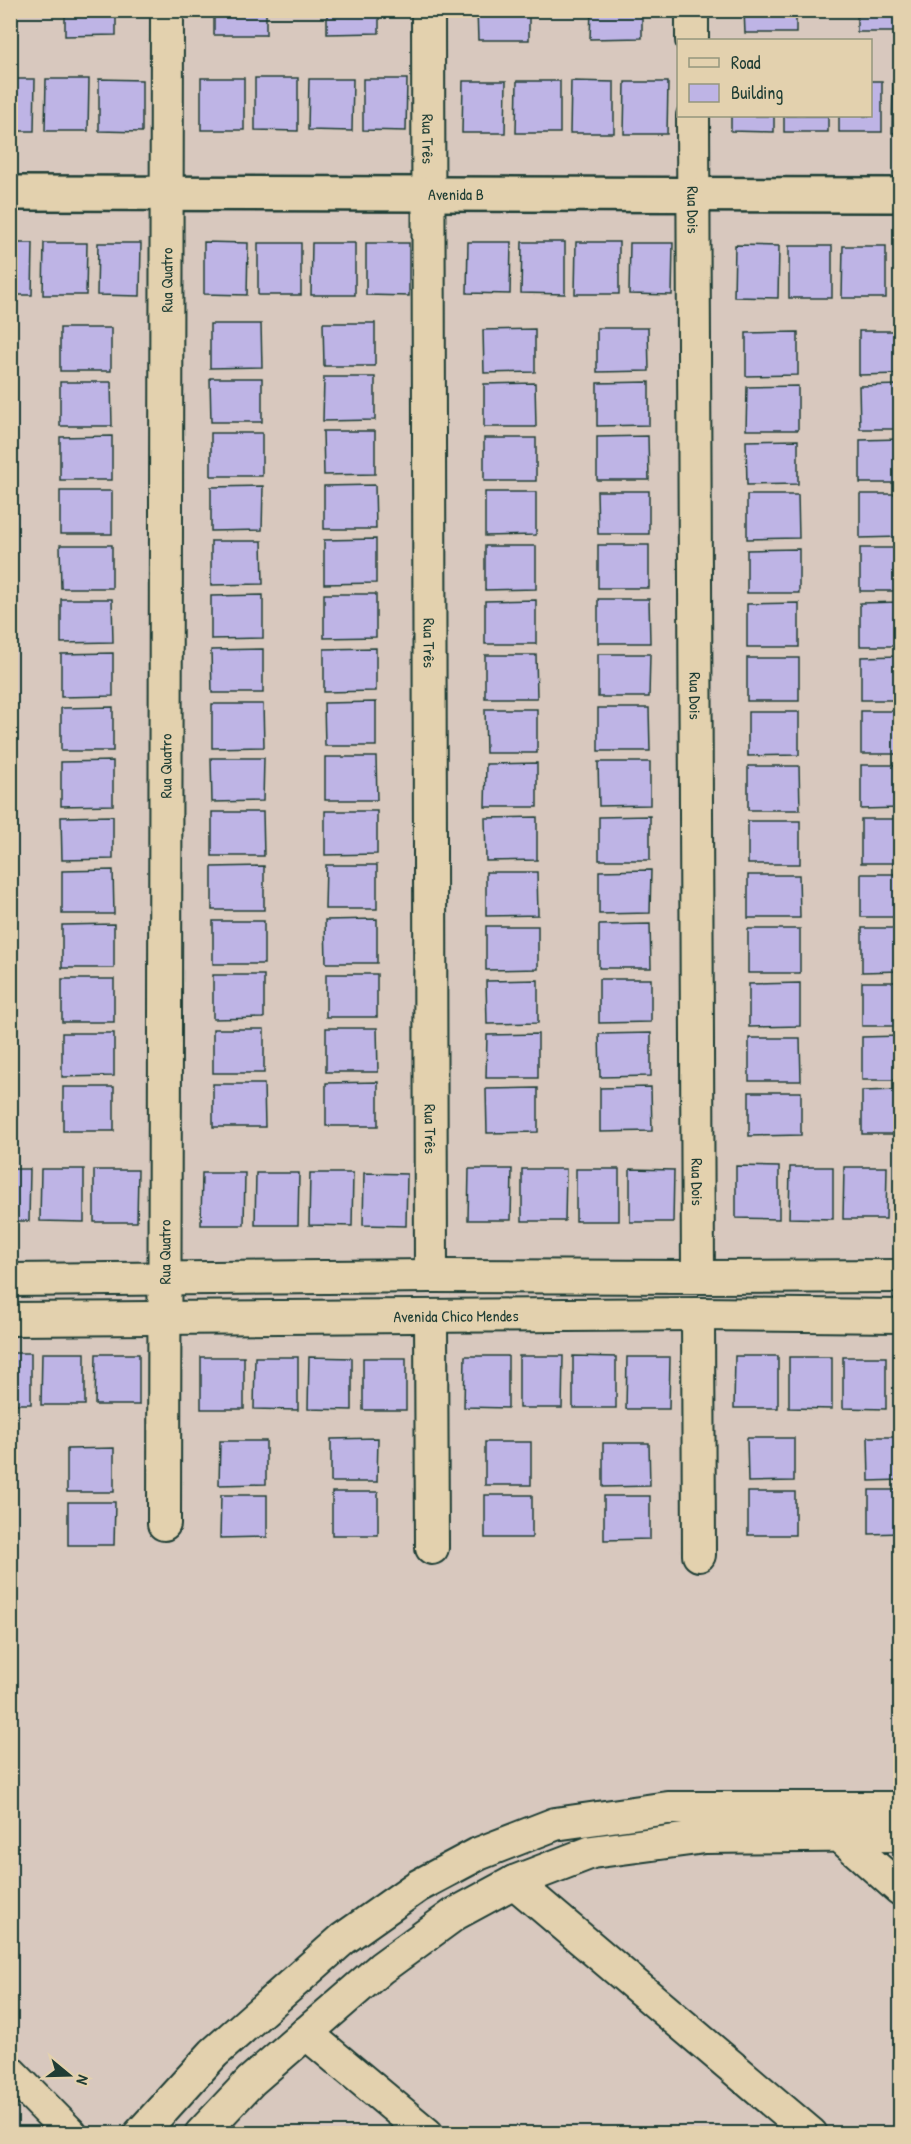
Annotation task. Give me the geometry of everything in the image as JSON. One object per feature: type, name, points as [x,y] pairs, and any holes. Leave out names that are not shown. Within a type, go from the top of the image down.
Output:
[{"type":"street","name":"Rua Quatro","points":[[164,1524],[167,10]]},
{"type":"street","name":"Rua Três","points":[[428,10],[431,1276]]},
{"type":"street","points":[[692,10],[692,39]]},
{"type":"street","name":"Rua Dois","points":[[693,117],[698,1277]]},
{"type":"street","name":"Avenida B","points":[[10,193],[900,195]]},
{"type":"street","points":[[10,1280],[431,1276],[900,1276]]},
{"type":"street","points":[[698,1314],[699,1555]]},
{"type":"street","name":"Avenida Chico Mendes","points":[[10,1319],[698,1314],[900,1316]]},
{"type":"street","points":[[431,1317],[432,1548]]},
{"type":"street","points":[[140,2133],[214,2052],[344,1939],[418,1886],[477,1854],[555,1824],[668,1808],[839,1822],[900,1835]]},
{"type":"street","points":[[201,2133],[251,2081],[381,1968],[455,1914],[514,1882],[592,1852],[839,1822],[900,1808]]},
{"type":"street","points":[[839,1822],[900,1889]]},
{"type":"street","points":[[514,1882],[811,2133]]},
{"type":"street","points":[[306,2033],[427,2133]]},
{"type":"street","points":[[10,2072],[71,2133]]},
{"type":"building","points":[[65,10],[116,10],[116,35],[65,36]]},
{"type":"building","points":[[214,10],[266,10],[266,35],[214,35]]},
{"type":"building","points":[[327,10],[379,10],[379,33],[327,34]]},
{"type":"building","points":[[477,10],[529,10],[529,40],[478,40]]},
{"type":"building","points":[[591,10],[642,10],[642,38],[590,39]]},
{"type":"building","points":[[744,10],[796,10],[796,33],[745,33]]},
{"type":"building","points":[[857,10],[900,10],[900,32],[857,32]]},
{"type":"building","points":[[201,78],[244,78],[244,130],[201,130]]},
{"type":"building","points":[[255,78],[298,78],[298,131],[255,130]]},
{"type":"building","points":[[10,79],[35,79],[34,131],[10,131]]},
{"type":"building","points":[[46,79],[89,79],[88,131],[45,131]]},
{"type":"building","points":[[99,79],[142,80],[142,132],[99,131]]},
{"type":"building","points":[[309,79],[353,79],[352,131],[308,130]]},
{"type":"building","points":[[363,79],[407,79],[406,131],[363,130]]},
{"type":"building","points":[[463,81],[506,81],[505,133],[462,133]]},
{"type":"building","points":[[517,81],[560,81],[560,133],[516,133]]},
{"type":"building","points":[[571,81],[614,82],[614,133],[570,133]]},
{"type":"building","points":[[872,81],[882,81],[882,132],[839,132],[839,117],[872,117]]},
{"type":"building","points":[[893,81],[900,81],[900,133],[892,133]]},
{"type":"building","points":[[625,82],[668,82],[667,134],[624,134]]},
{"type":"building","points":[[731,117],[774,117],[774,132],[731,131]]},
{"type":"building","points":[[784,117],[828,117],[828,132],[784,132]]},
{"type":"building","points":[[204,242],[248,243],[247,295],[204,294]]},
{"type":"building","points":[[468,242],[511,242],[510,294],[467,293]]},
{"type":"building","points":[[522,242],[565,242],[565,294],[521,293]]},
{"type":"building","points":[[576,242],[619,242],[619,294],[575,294]]},
{"type":"building","points":[[10,243],[33,243],[32,295],[10,295]]},
{"type":"building","points":[[44,243],[87,243],[86,295],[43,295]]},
{"type":"building","points":[[98,243],[141,243],[140,296],[97,295]]},
{"type":"building","points":[[258,243],[301,243],[301,295],[258,295]]},
{"type":"building","points":[[312,243],[355,243],[355,295],[311,295]]},
{"type":"building","points":[[366,243],[409,243],[409,296],[366,295]]},
{"type":"building","points":[[630,243],[673,243],[672,295],[629,294]]},
{"type":"building","points":[[735,245],[779,246],[778,298],[734,297]]},
{"type":"building","points":[[789,246],[832,246],[832,298],[789,298]]},
{"type":"building","points":[[843,246],[886,246],[886,298],[842,298]]},
{"type":"building","points":[[897,247],[900,247],[900,298],[896,298]]},
{"type":"building","points":[[323,323],[375,323],[375,366],[324,366]]},
{"type":"building","points":[[210,324],[261,324],[262,367],[210,368]]},
{"type":"building","points":[[60,328],[111,328],[111,371],[60,371]]},
{"type":"building","points":[[597,328],[648,328],[649,371],[597,372]]},
{"type":"building","points":[[535,329],[535,372],[484,373],[483,330]]},
{"type":"building","points":[[859,331],[900,331],[900,374],[859,375]]},
{"type":"building","points":[[798,332],[798,375],[746,376],[746,333]]},
{"type":"building","points":[[324,377],[375,377],[375,420],[323,421]]},
{"type":"building","points":[[210,378],[262,378],[262,422],[211,422]]},
{"type":"building","points":[[60,382],[111,382],[112,426],[60,426]]},
{"type":"building","points":[[649,382],[649,425],[597,426],[597,383]]},
{"type":"building","points":[[535,383],[536,427],[484,427],[484,384]]},
{"type":"building","points":[[900,385],[900,429],[860,429],[859,386]]},
{"type":"building","points":[[798,386],[798,430],[746,430],[747,387]]},
{"type":"building","points":[[323,431],[375,431],[375,474],[324,475]]},
{"type":"building","points":[[211,433],[262,433],[262,476],[211,476]]},
{"type":"building","points":[[112,436],[112,480],[60,480],[60,437]]},
{"type":"building","points":[[648,436],[649,480],[597,480],[597,437]]},
{"type":"building","points":[[484,438],[536,438],[536,481],[484,481]]},
{"type":"building","points":[[900,439],[900,483],[860,483],[860,440]]},
{"type":"building","points":[[798,440],[798,484],[747,485],[746,441]]},
{"type":"building","points":[[375,485],[376,529],[324,529],[324,486]]},
{"type":"building","points":[[263,486],[262,530],[211,531],[211,487]]},
{"type":"building","points":[[60,491],[112,491],[112,534],[60,534]]},
{"type":"building","points":[[597,491],[649,491],[649,534],[598,534]]},
{"type":"building","points":[[485,492],[536,492],[536,535],[485,536]]},
{"type":"building","points":[[860,494],[900,494],[900,537],[860,538]]},
{"type":"building","points":[[747,495],[798,495],[799,538],[747,539]]},
{"type":"building","points":[[376,539],[376,583],[324,584],[324,540]]},
{"type":"building","points":[[211,541],[262,541],[263,584],[211,585]]},
{"type":"building","points":[[60,545],[112,545],[112,588],[61,588]]},
{"type":"building","points":[[598,545],[649,545],[649,588],[598,588]]},
{"type":"building","points":[[485,546],[536,546],[536,589],[485,590]]},
{"type":"building","points":[[860,548],[900,548],[900,591],[860,591]]},
{"type":"building","points":[[799,549],[799,593],[747,593],[747,550]]},
{"type":"building","points":[[324,594],[376,594],[376,637],[324,638]]},
{"type":"building","points":[[263,595],[263,638],[211,639],[211,596]]},
{"type":"building","points":[[61,599],[112,599],[113,642],[61,643]]},
{"type":"building","points":[[598,599],[649,599],[650,643],[598,643]]},
{"type":"building","points":[[536,600],[536,644],[485,644],[485,601]]},
{"type":"building","points":[[900,602],[900,646],[860,646],[860,603]]},
{"type":"building","points":[[799,603],[799,647],[747,647],[747,604]]},
{"type":"building","points":[[376,648],[376,691],[324,692],[324,649]]},
{"type":"building","points":[[263,649],[263,693],[212,693],[211,650]]},
{"type":"building","points":[[113,653],[113,696],[61,697],[61,654]]},
{"type":"building","points":[[598,654],[650,654],[649,697],[598,697]]},
{"type":"building","points":[[485,655],[536,655],[537,698],[485,698]]},
{"type":"building","points":[[900,656],[900,700],[861,700],[861,657]]},
{"type":"building","points":[[747,658],[799,658],[799,701],[747,701]]},
{"type":"building","points":[[376,702],[376,746],[325,746],[324,703]]},
{"type":"building","points":[[212,704],[263,704],[264,747],[212,748]]},
{"type":"building","points":[[113,707],[113,751],[61,751],[61,708]]},
{"type":"building","points":[[598,708],[649,708],[650,751],[598,751]]},
{"type":"building","points":[[485,709],[537,709],[537,753],[486,753]]},
{"type":"building","points":[[861,711],[900,711],[900,754],[861,754]]},
{"type":"building","points":[[748,712],[799,712],[799,755],[748,756]]},
{"type":"building","points":[[325,757],[376,757],[377,800],[325,800]]},
{"type":"building","points":[[211,758],[264,758],[263,801],[212,802]]},
{"type":"building","points":[[113,761],[113,805],[61,806],[61,762]]},
{"type":"building","points":[[598,762],[650,762],[650,805],[599,806]]},
{"type":"building","points":[[537,763],[537,807],[485,807],[486,764]]},
{"type":"building","points":[[861,765],[900,765],[900,808],[861,809]]},
{"type":"building","points":[[748,766],[799,766],[800,810],[748,810]]},
{"type":"building","points":[[325,811],[377,811],[377,854],[325,855]]},
{"type":"building","points":[[212,812],[263,812],[264,856],[212,856]]},
{"type":"building","points":[[113,816],[113,859],[62,860],[61,817]]},
{"type":"building","points":[[650,816],[650,860],[599,860],[599,817]]},
{"type":"building","points":[[537,817],[537,860],[486,861],[485,818]]},
{"type":"building","points":[[861,819],[900,819],[900,863],[861,863]]},
{"type":"building","points":[[748,821],[800,821],[800,864],[748,864]]},
{"type":"building","points":[[326,865],[377,865],[377,909],[325,909]]},
{"type":"building","points":[[264,866],[264,910],[212,910],[212,867]]},
{"type":"building","points":[[113,870],[114,914],[62,914],[62,871]]},
{"type":"building","points":[[651,870],[650,913],[599,914],[599,871]]},
{"type":"building","points":[[486,872],[537,872],[538,915],[486,916]]},
{"type":"building","points":[[861,874],[900,874],[900,917],[861,917]]},
{"type":"building","points":[[748,875],[799,875],[800,918],[748,918]]},
{"type":"building","points":[[377,919],[377,963],[326,963],[325,920]]},
{"type":"building","points":[[213,921],[264,921],[264,964],[213,964]]},
{"type":"building","points":[[114,924],[114,968],[62,968],[62,925]]},
{"type":"building","points":[[650,924],[651,968],[599,968],[599,925]]},
{"type":"building","points":[[486,926],[538,926],[538,969],[486,970]]},
{"type":"building","points":[[862,928],[900,928],[900,971],[862,972]]},
{"type":"building","points":[[748,929],[800,929],[800,973],[748,973]]},
{"type":"building","points":[[326,974],[377,974],[377,1017],[326,1017]]},
{"type":"building","points":[[213,975],[264,975],[264,1018],[213,1019]]},
{"type":"building","points":[[62,979],[114,979],[114,1022],[62,1022]]},
{"type":"building","points":[[599,979],[651,979],[651,1022],[599,1023]]},
{"type":"building","points":[[538,980],[538,1023],[487,1024],[486,981]]},
{"type":"building","points":[[862,982],[900,982],[900,1026],[862,1026]]},
{"type":"building","points":[[800,983],[800,1026],[749,1027],[749,984]]},
{"type":"building","points":[[326,1028],[377,1028],[378,1072],[326,1072]]},
{"type":"building","points":[[213,1029],[264,1029],[264,1073],[213,1073]]},
{"type":"building","points":[[62,1033],[114,1033],[114,1076],[62,1077]]},
{"type":"building","points":[[651,1033],[651,1076],[600,1077],[599,1034]]},
{"type":"building","points":[[538,1034],[538,1078],[486,1078],[487,1035]]},
{"type":"building","points":[[900,1036],[900,1080],[862,1080],[862,1037]]},
{"type":"building","points":[[749,1038],[800,1038],[801,1081],[749,1081]]},
{"type":"building","points":[[378,1082],[378,1126],[326,1126],[326,1083]]},
{"type":"building","points":[[213,1084],[264,1084],[265,1127],[213,1127]]},
{"type":"building","points":[[63,1087],[114,1087],[114,1131],[63,1131]]},
{"type":"building","points":[[651,1087],[652,1131],[600,1132],[600,1088]]},
{"type":"building","points":[[538,1088],[538,1132],[487,1133],[486,1089]]},
{"type":"building","points":[[900,1090],[900,1134],[862,1134],[862,1091]]},
{"type":"building","points":[[749,1092],[801,1092],[801,1135],[749,1136]]},
{"type":"building","points":[[736,1166],[779,1167],[779,1219],[736,1218]]},
{"type":"building","points":[[790,1167],[833,1167],[833,1219],[789,1218]]},
{"type":"building","points":[[844,1167],[887,1167],[886,1219],[843,1219]]},
{"type":"building","points":[[898,1167],[900,1167],[900,1219],[897,1219]]},
{"type":"building","points":[[10,1169],[30,1169],[29,1221],[10,1221]]},
{"type":"building","points":[[41,1169],[84,1169],[84,1222],[40,1221]]},
{"type":"building","points":[[469,1169],[512,1169],[511,1220],[468,1220]]},
{"type":"building","points":[[522,1169],[566,1169],[565,1221],[522,1221]]},
{"type":"building","points":[[576,1169],[619,1169],[619,1221],[576,1221]]},
{"type":"building","points":[[630,1169],[674,1170],[673,1222],[630,1222]]},
{"type":"building","points":[[94,1170],[138,1170],[137,1222],[94,1222]]},
{"type":"building","points":[[202,1173],[245,1173],[244,1225],[201,1225]]},
{"type":"building","points":[[256,1173],[299,1173],[298,1225],[255,1225]]},
{"type":"building","points":[[310,1173],[353,1173],[352,1226],[309,1225]]},
{"type":"building","points":[[364,1173],[407,1174],[406,1226],[363,1225]]},
{"type":"building","points":[[10,1353],[31,1353],[31,1404],[10,1404]]},
{"type":"building","points":[[42,1353],[85,1353],[85,1405],[41,1405]]},
{"type":"building","points":[[96,1354],[139,1354],[139,1405],[95,1405]]},
{"type":"building","points":[[465,1356],[508,1356],[508,1408],[464,1407]]},
{"type":"building","points":[[519,1356],[563,1356],[562,1408],[519,1408]]},
{"type":"building","points":[[573,1356],[616,1357],[616,1408],[573,1408]]},
{"type":"building","points":[[735,1356],[778,1356],[778,1408],[734,1408]]},
{"type":"building","points":[[201,1357],[244,1357],[244,1409],[201,1409]]},
{"type":"building","points":[[255,1357],[298,1357],[298,1410],[254,1409]]},
{"type":"building","points":[[309,1357],[352,1358],[352,1410],[308,1409]]},
{"type":"building","points":[[627,1357],[670,1357],[669,1409],[626,1409]]},
{"type":"building","points":[[789,1357],[832,1357],[832,1409],[789,1408]]},
{"type":"building","points":[[843,1357],[886,1357],[886,1409],[843,1408]]},
{"type":"building","points":[[897,1357],[900,1357],[900,1409],[896,1409]]},
{"type":"building","points":[[363,1358],[406,1358],[406,1410],[363,1410]]},
{"type":"building","points":[[868,1437],[900,1437],[900,1480],[869,1481]]},
{"type":"building","points":[[378,1438],[377,1482],[331,1482],[331,1439]]},
{"type":"building","points":[[747,1438],[794,1438],[794,1481],[748,1482]]},
{"type":"building","points":[[220,1441],[266,1441],[266,1484],[219,1485]]},
{"type":"building","points":[[485,1442],[531,1442],[531,1485],[485,1485]]},
{"type":"building","points":[[603,1443],[649,1443],[650,1486],[603,1487]]},
{"type":"building","points":[[114,1448],[114,1492],[67,1492],[67,1449]]},
{"type":"building","points":[[869,1490],[900,1490],[900,1533],[869,1534]]},
{"type":"building","points":[[332,1492],[378,1492],[378,1535],[332,1535]]},
{"type":"building","points":[[748,1492],[795,1492],[795,1535],[748,1535]]},
{"type":"building","points":[[221,1495],[267,1495],[267,1537],[220,1538]]},
{"type":"building","points":[[485,1495],[532,1495],[532,1538],[485,1538]]},
{"type":"building","points":[[604,1496],[650,1496],[650,1539],[604,1540]]},
{"type":"building","points":[[68,1502],[115,1502],[114,1545],[68,1545]]}]
